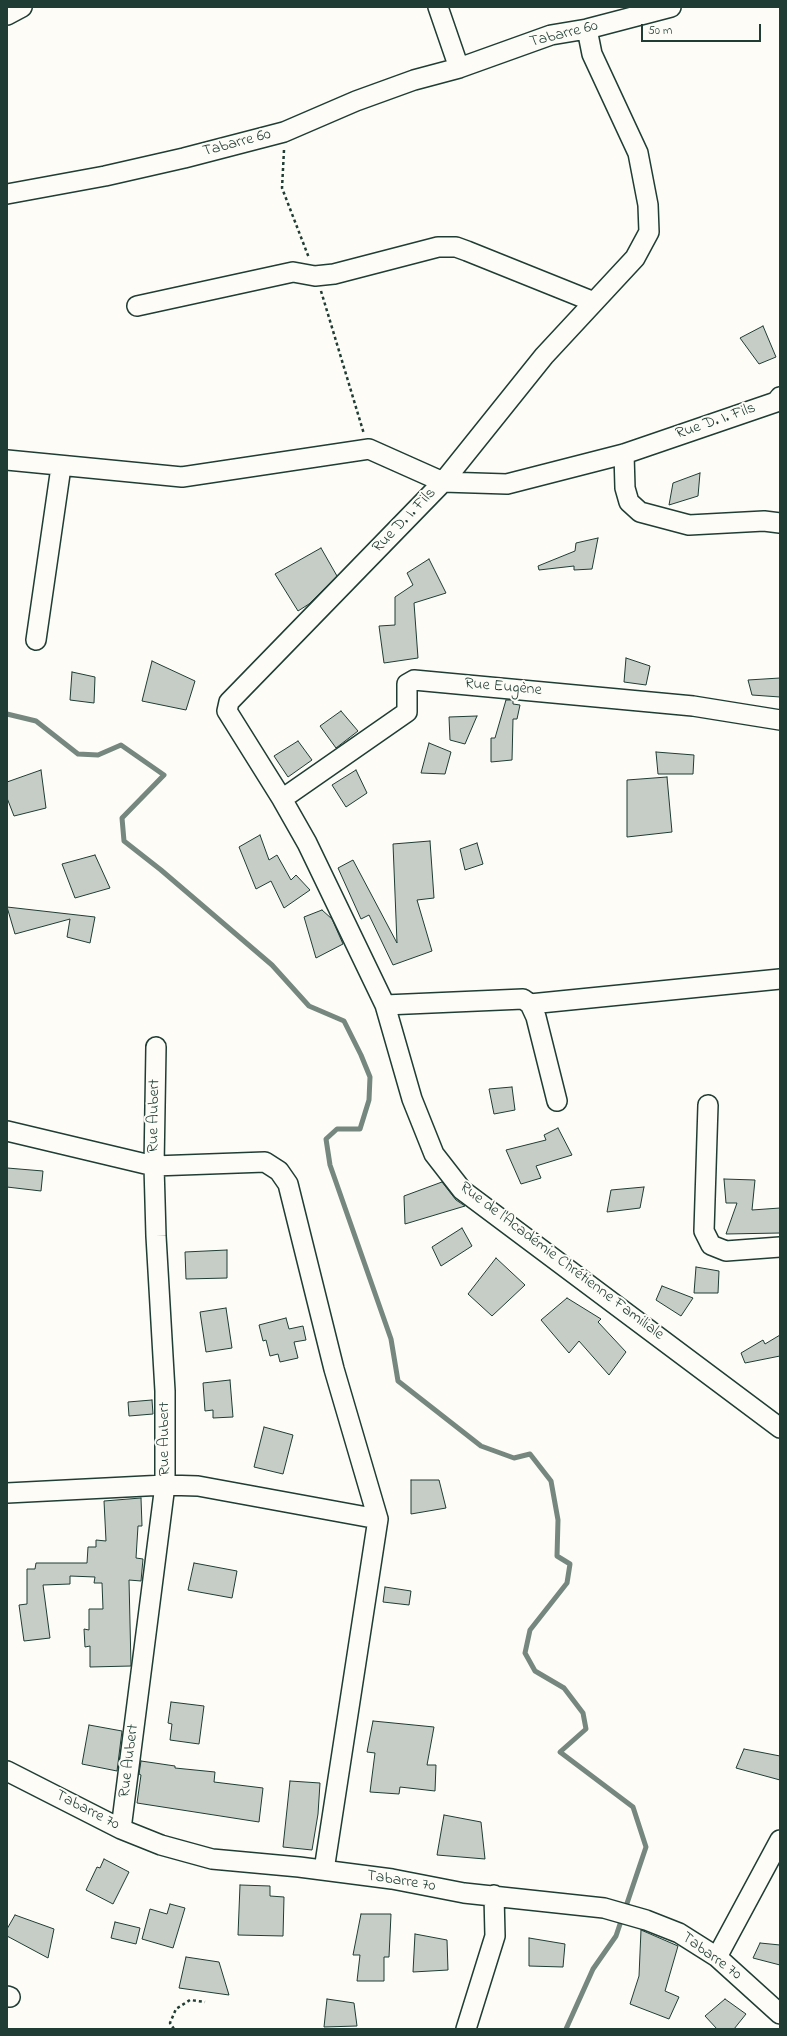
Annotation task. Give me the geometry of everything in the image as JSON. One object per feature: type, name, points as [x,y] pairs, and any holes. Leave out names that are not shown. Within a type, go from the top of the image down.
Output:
[{"type":"street","points":[[7,15],[22,7]]},
{"type":"street","points":[[438,7],[459,68]]},
{"type":"street","name":"Tabarre 60","points":[[7,194],[112,175],[284,132],[356,101],[414,80],[459,68],[551,35],[587,29],[671,7]]},
{"type":"street","points":[[7,460],[182,477],[369,449],[443,482],[544,356],[634,258],[650,232],[648,205],[638,153],[592,54],[587,29]]},
{"type":"street","points":[[137,306],[293,272],[315,276],[334,274],[438,247],[456,247],[594,302]]},
{"type":"street","name":"Rue D. I. Fils","points":[[227,711],[229,702],[443,482],[506,484],[624,454],[779,401]]},
{"type":"street","points":[[624,454],[625,488],[629,502],[640,512],[689,525],[764,521],[780,522]]},
{"type":"street","points":[[36,640],[61,466]]},
{"type":"street","name":"Rue Eugène","points":[[282,799],[407,712],[407,684],[414,680],[693,706],[780,720]]},
{"type":"street","name":"Rue de l'Académie Chrétienne Familiale","points":[[227,711],[282,799],[307,843],[385,1005],[412,1099],[434,1154],[462,1190],[780,1428]]},
{"type":"street","points":[[530,1004],[780,979]]},
{"type":"street","points":[[385,1005],[522,999],[530,1004],[536,1017],[557,1101]]},
{"type":"street","name":"Rue Aubert","points":[[121,1829],[165,1485],[165,1391],[156,1236],[154,1166],[156,1047]]},
{"type":"street","points":[[708,1105],[704,1232],[711,1245],[726,1251],[780,1247]]},
{"type":"street","points":[[7,1131],[154,1166],[265,1162],[279,1171],[288,1184],[334,1369],[378,1519],[324,1870]]},
{"type":"street","points":[[7,1493],[165,1485],[198,1486],[378,1519]]},
{"type":"street","name":"Tabarre 70","points":[[7,1771],[121,1829],[161,1845],[212,1858],[392,1879],[464,1893],[494,1895],[604,1908],[624,1913],[679,1933],[717,1958],[780,2014]]},
{"type":"street","points":[[717,1958],[780,1840]]},
{"type":"street","points":[[466,2029],[495,1936],[494,1895]]},
{"type":"path","points":[[174,2029],[170,2023],[176,2009],[190,2000],[205,2002]]},
{"type":"building","points":[[763,326],[776,357],[759,364],[740,338]]},
{"type":"building","points":[[700,473],[698,496],[669,505],[673,483]]},
{"type":"building","points":[[598,538],[592,569],[574,570],[574,566],[539,570],[538,566],[575,551],[576,543]]},
{"type":"building","points":[[321,548],[337,576],[309,604],[298,611],[275,574]]},
{"type":"building","points":[[429,559],[446,593],[414,603],[418,658],[384,663],[379,626],[395,625],[395,597],[413,585],[407,573]]},
{"type":"building","points":[[626,658],[650,666],[646,685],[624,682]]},
{"type":"building","points":[[152,661],[195,681],[186,710],[142,701]]},
{"type":"building","points":[[72,672],[95,677],[94,703],[70,700]]},
{"type":"building","points":[[780,678],[780,697],[752,695],[748,680]]},
{"type":"building","points":[[506,700],[513,700],[513,704],[520,705],[517,719],[513,719],[512,760],[491,762],[491,738],[495,738]]},
{"type":"building","points":[[341,711],[358,731],[336,748],[320,726]]},
{"type":"building","points":[[477,716],[465,744],[450,740],[449,717]]},
{"type":"building","points":[[298,741],[312,760],[288,777],[274,756]]},
{"type":"building","points":[[429,743],[451,752],[445,774],[421,773]]},
{"type":"building","points":[[656,752],[694,755],[693,774],[658,774]]},
{"type":"building","points":[[41,770],[46,808],[14,816],[7,798],[7,782]]},
{"type":"building","points":[[356,770],[367,793],[346,807],[332,785]]},
{"type":"building","points":[[667,777],[672,832],[627,837],[627,780]]},
{"type":"building","points":[[260,835],[269,860],[277,855],[291,880],[296,875],[310,890],[284,908],[271,881],[256,889],[239,847]]},
{"type":"building","points":[[430,841],[434,898],[417,900],[432,951],[393,965],[369,915],[361,919],[338,868],[353,860],[397,943],[393,844]]},
{"type":"building","points":[[477,843],[483,864],[465,870],[460,849]]},
{"type":"building","points":[[95,855],[110,888],[75,898],[62,864]]},
{"type":"building","points":[[7,907],[95,917],[90,943],[67,937],[70,919],[15,934]]},
{"type":"building","points":[[322,910],[332,919],[343,944],[316,958],[304,917]]},
{"type":"building","points":[[512,1087],[515,1110],[494,1114],[489,1089]]},
{"type":"building","points":[[558,1128],[572,1155],[536,1166],[541,1178],[521,1184],[506,1150],[546,1140],[544,1135]]},
{"type":"building","points":[[7,1168],[43,1171],[41,1191],[7,1187]]},
{"type":"building","points":[[724,1179],[755,1180],[752,1210],[780,1208],[780,1233],[726,1234],[737,1203],[726,1203]]},
{"type":"building","points":[[442,1182],[456,1200],[465,1206],[405,1224],[404,1196]]},
{"type":"building","points":[[644,1187],[640,1208],[607,1212],[611,1190]]},
{"type":"building","points":[[462,1228],[472,1246],[441,1266],[432,1247]]},
{"type":"building","points":[[227,1250],[227,1278],[186,1279],[185,1252]]},
{"type":"building","points":[[496,1258],[525,1285],[492,1316],[468,1294]]},
{"type":"building","points":[[696,1267],[719,1271],[718,1293],[694,1293]]},
{"type":"building","points":[[662,1286],[693,1298],[681,1316],[656,1300]]},
{"type":"building","points":[[567,1298],[601,1319],[598,1322],[626,1352],[609,1375],[579,1341],[569,1353],[541,1320]]},
{"type":"building","points":[[226,1308],[232,1348],[206,1352],[200,1312]]},
{"type":"building","points":[[286,1318],[289,1329],[303,1326],[306,1340],[294,1342],[298,1358],[280,1362],[278,1354],[270,1356],[266,1340],[263,1341],[259,1325]]},
{"type":"building","points":[[780,1335],[780,1356],[745,1363],[741,1353],[763,1340],[765,1344]]},
{"type":"building","points":[[230,1380],[233,1417],[213,1418],[213,1410],[205,1411],[203,1383]]},
{"type":"building","points":[[152,1400],[153,1414],[129,1416],[128,1402]]},
{"type":"building","points":[[264,1427],[293,1435],[283,1474],[254,1467]]},
{"type":"building","points":[[411,1480],[439,1480],[446,1508],[411,1514]]},
{"type":"building","points":[[141,1498],[142,1526],[138,1526],[136,1558],[143,1559],[141,1581],[129,1580],[131,1666],[90,1667],[90,1646],[85,1647],[84,1629],[89,1630],[89,1609],[103,1609],[102,1583],[94,1583],[95,1577],[70,1576],[70,1584],[43,1585],[50,1638],[24,1641],[19,1605],[27,1604],[27,1569],[35,1569],[36,1563],[87,1563],[88,1547],[96,1547],[96,1540],[106,1541],[104,1501]]},
{"type":"building","points":[[194,1563],[237,1571],[232,1598],[188,1590]]},
{"type":"building","points":[[385,1587],[411,1591],[409,1605],[383,1602]]},
{"type":"building","points":[[171,1702],[204,1706],[199,1744],[170,1740],[172,1724],[168,1723]]},
{"type":"building","points":[[373,1721],[434,1727],[427,1765],[436,1765],[435,1791],[400,1787],[399,1794],[370,1792],[375,1753],[367,1752]]},
{"type":"building","points":[[89,1725],[122,1731],[117,1771],[82,1764]]},
{"type":"building","points":[[744,1749],[780,1756],[780,1780],[736,1768]]},
{"type":"building","points":[[141,1761],[175,1766],[175,1768],[215,1772],[214,1782],[263,1788],[259,1822],[137,1803],[141,1775],[139,1774]]},
{"type":"building","points":[[290,1781],[320,1783],[318,1814],[312,1850],[283,1847]]},
{"type":"building","points":[[444,1815],[481,1822],[485,1859],[437,1855]]},
{"type":"building","points":[[104,1859],[129,1872],[113,1904],[86,1890],[97,1867],[100,1868]]},
{"type":"building","points":[[240,1885],[270,1886],[270,1896],[284,1897],[283,1936],[238,1935]]},
{"type":"building","points":[[170,1904],[185,1908],[173,1948],[142,1939],[150,1909],[167,1914]]},
{"type":"building","points":[[361,1914],[391,1914],[389,1957],[384,1957],[384,1981],[357,1981],[360,1955],[353,1955]]},
{"type":"building","points":[[15,1915],[54,1929],[48,1958],[7,1936],[7,1929]]},
{"type":"building","points":[[115,1922],[140,1928],[136,1944],[111,1938]]},
{"type":"building","points":[[641,1930],[678,1946],[665,1991],[679,1997],[669,2019],[630,2004],[639,1976]]},
{"type":"building","points":[[415,1934],[447,1940],[448,1970],[413,1972]]},
{"type":"building","points":[[529,1938],[565,1944],[563,1967],[529,1966]]},
{"type":"building","points":[[760,1943],[780,1945],[780,1965],[753,1958]]},
{"type":"building","points":[[186,1957],[219,1962],[229,1995],[179,1988]]},
{"type":"building","points":[[327,1999],[354,2003],[357,2026],[324,2027]]},
{"type":"building","points":[[725,1999],[746,2014],[734,2029],[717,2029],[705,2016]]},
{"type":"waterway","points":[[7,714],[36,721],[78,754],[98,755],[121,745],[164,775],[122,818],[124,841],[161,870],[272,965],[309,1006],[344,1021],[370,1077],[369,1100],[360,1129],[337,1129],[326,1139],[330,1165],[391,1339],[398,1381],[481,1446],[514,1458],[530,1454],[551,1481],[558,1520],[557,1556],[570,1564],[567,1583],[530,1630],[525,1653],[535,1671],[564,1688],[583,1713],[586,1729],[560,1752],[633,1807],[646,1847],[616,1936],[593,1969],[566,2029]]}]
